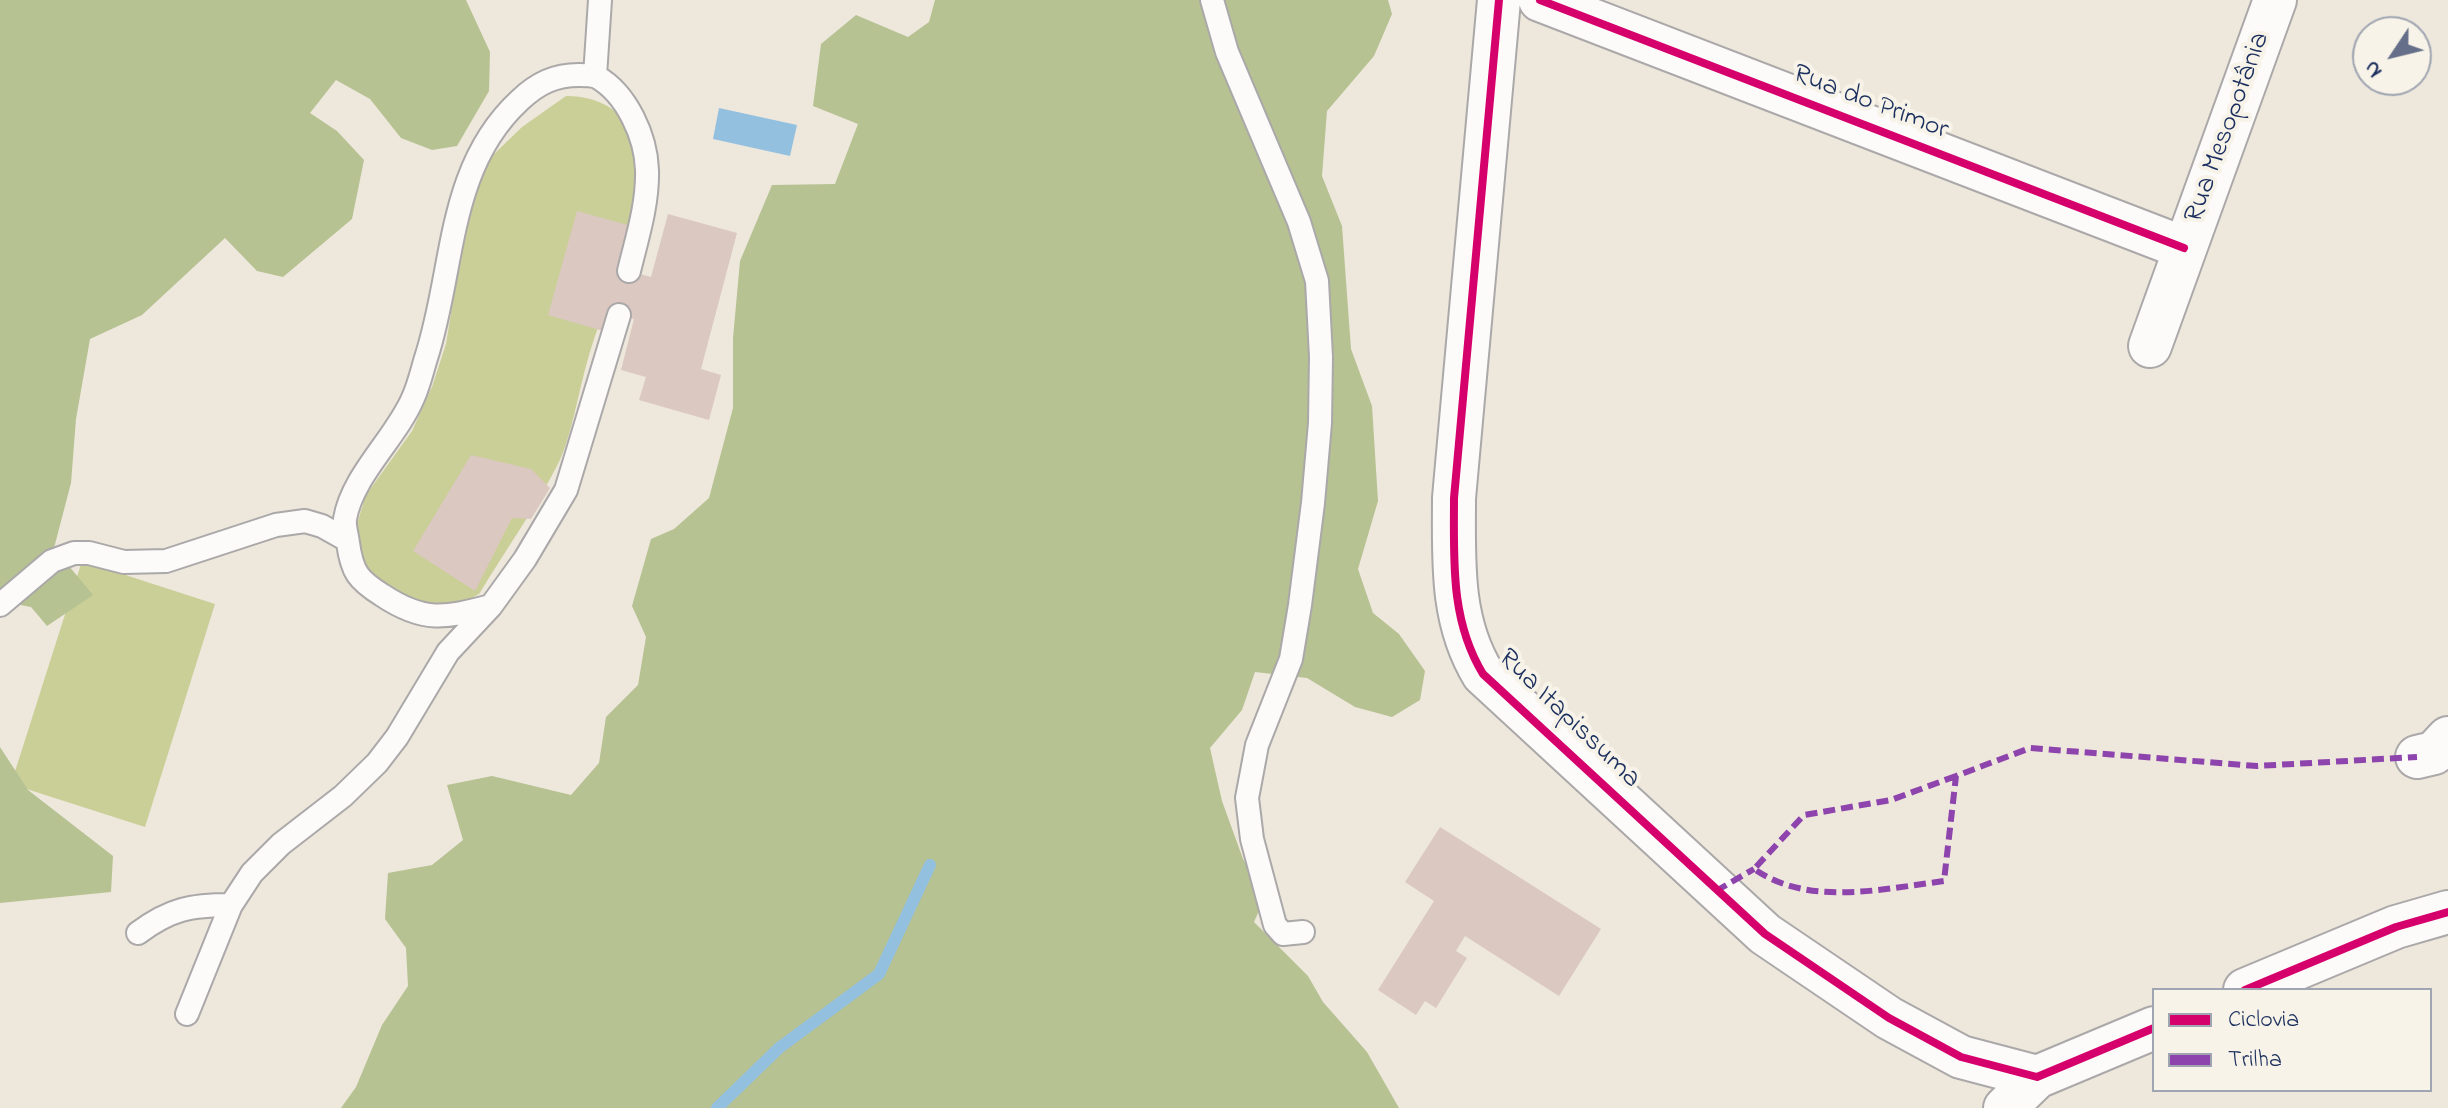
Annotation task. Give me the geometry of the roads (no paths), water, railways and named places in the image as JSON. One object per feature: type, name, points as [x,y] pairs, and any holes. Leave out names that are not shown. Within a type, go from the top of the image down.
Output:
[{"type":"street","name":"Rua Itapissuma","points":[[1499,0],[1454,498],[1454,574],[1458,613],[1470,653],[1483,674],[1765,934],[1889,1018],[1961,1057],[2037,1077]]},
{"type":"street","name":"Rua do Primor","points":[[1540,0],[2184,248]]},
{"type":"street","name":"Rua Mesopotânia","points":[[2150,346],[2275,0]]},
{"type":"street","points":[[2250,988],[2396,927],[2448,912]]},
{"type":"street","points":[[2005,1108],[2037,1077],[2152,1029]]},
{"type":"lane","points":[[595,76],[600,0]]},
{"type":"lane","points":[[1212,0],[1227,52],[1299,222],[1317,281],[1320,423],[1300,605],[1291,659],[1257,745],[1247,798],[1252,839],[1275,925],[1283,934],[1303,932]]},
{"type":"lane","points":[[491,606],[450,617],[416,614],[361,582],[350,558],[344,521],[352,497],[413,398],[429,350],[464,187],[495,128],[519,100],[543,82],[561,75],[595,76],[627,108],[646,150],[647,193],[629,271]]},
{"type":"lane","points":[[187,1014],[231,905],[252,873],[281,844],[343,796],[377,763],[397,737],[448,652],[491,606],[525,559],[566,490],[619,315]]},
{"type":"lane","points":[[0,605],[52,561],[74,553],[89,553],[124,562],[166,561],[276,525],[305,521],[322,526],[347,540]]},
{"type":"lane","points":[[138,933],[160,917],[177,910],[201,905],[231,905]]},
{"type":"water","points":[[719,108],[797,125],[790,156],[713,139]]},
{"type":"waterway","points":[[717,1108],[779,1048],[879,974],[930,865]]}]
